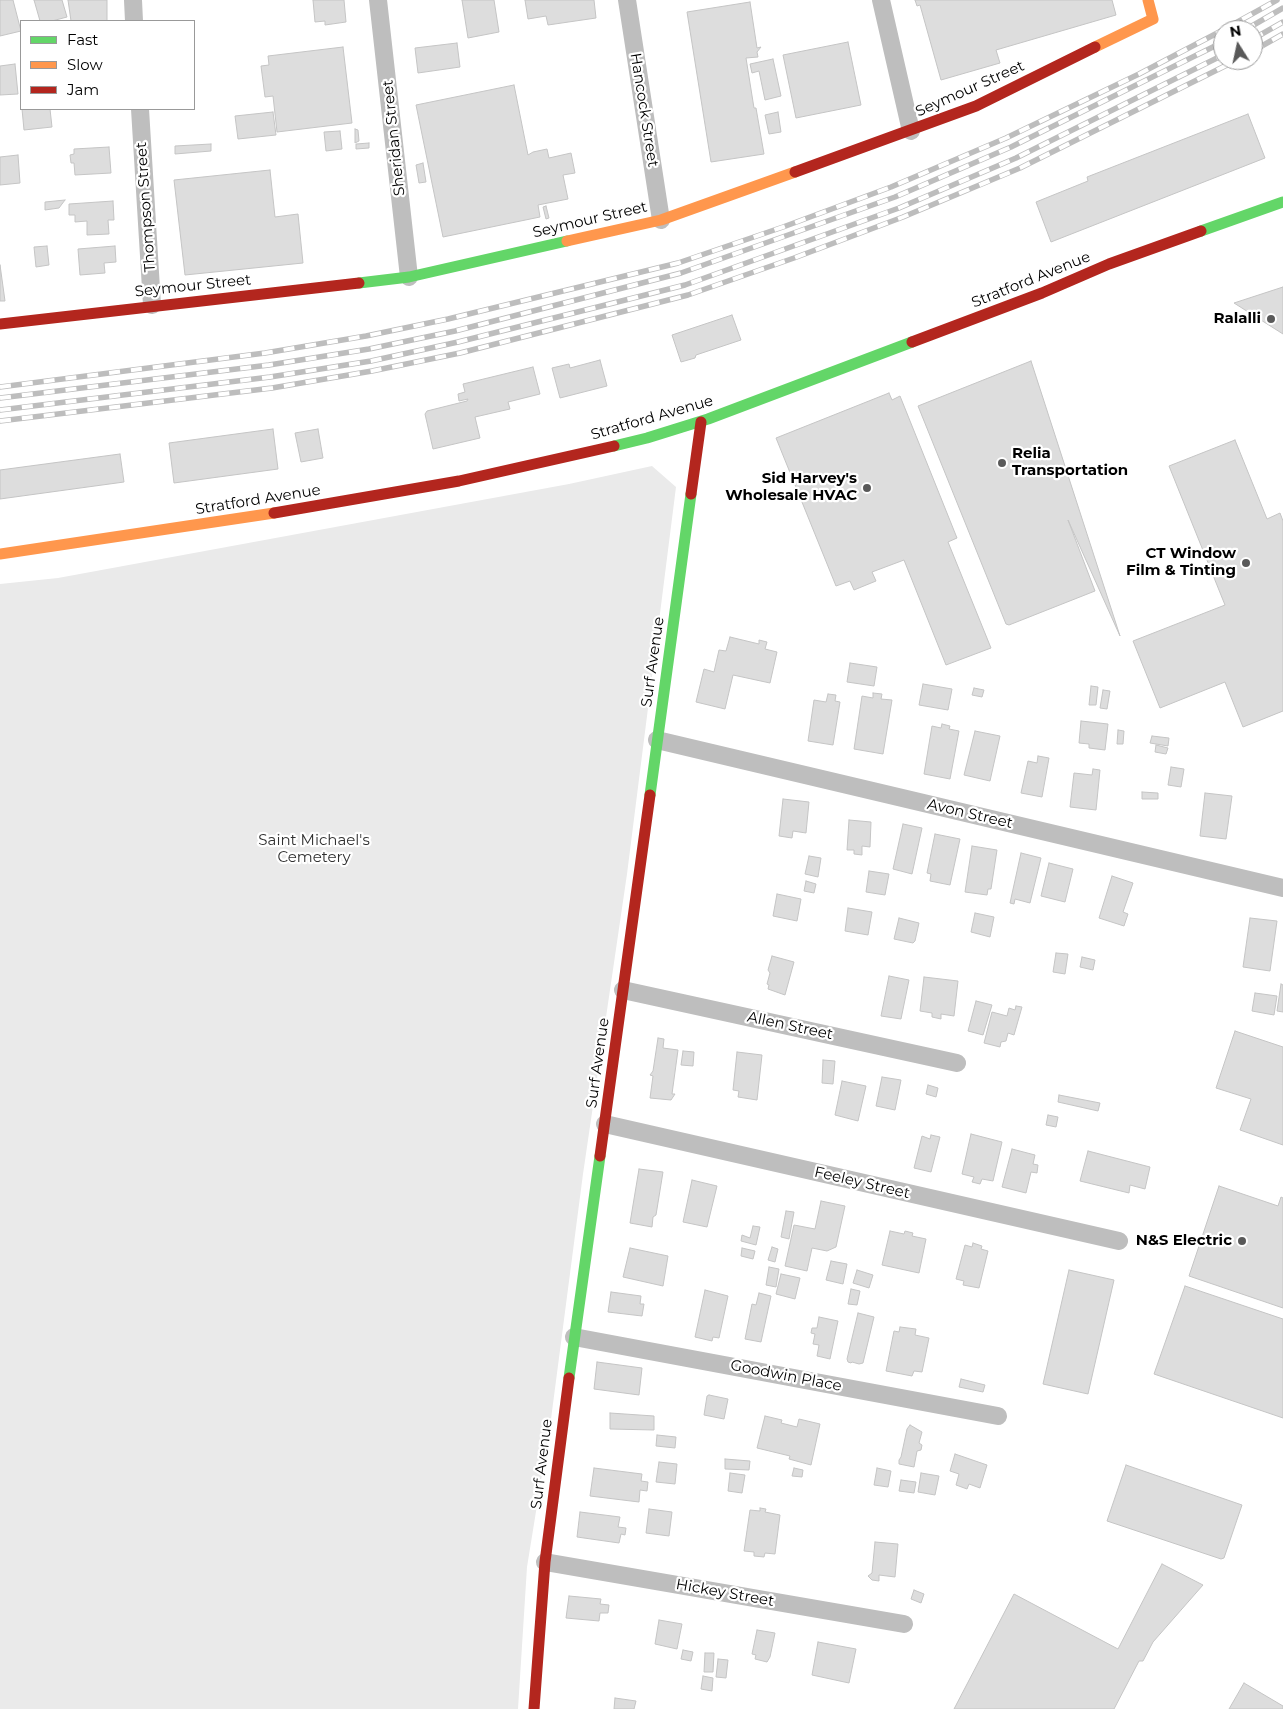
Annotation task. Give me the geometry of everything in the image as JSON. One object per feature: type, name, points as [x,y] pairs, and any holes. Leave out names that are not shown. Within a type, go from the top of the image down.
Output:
[{"type":"street","points":[[133,0],[134,20]]},
{"type":"street","name":"Sheridan Street","points":[[378,0],[409,277]]},
{"type":"street","name":"Hancock Street","points":[[626,0],[661,220]]},
{"type":"street","points":[[881,0],[911,131]]},
{"type":"street","name":"Seymour Street","points":[[0,324],[152,305],[409,277],[661,220],[976,106],[1153,19],[1148,0]]},
{"type":"street","name":"Thompson Street","points":[[140,110],[152,305]]},
{"type":"street","name":"Stratford Avenue","points":[[0,554],[290,511],[459,480],[647,438],[700,422],[1033,296],[1110,264],[1283,202]]},
{"type":"street","name":"Surf Avenue","points":[[534,1709],[545,1562],[574,1337],[700,422]]},
{"type":"street","name":"Avon Street","points":[[657,740],[1283,888]]},
{"type":"street","name":"Allen Street","points":[[623,990],[957,1063]]},
{"type":"street","name":"Feeley Street","points":[[604,1124],[1119,1241]]},
{"type":"street","name":"Goodwin Place","points":[[574,1337],[998,1416]]},
{"type":"street","name":"Hickey Street","points":[[545,1562],[904,1624]]},
{"type":"green space","name":"Saint Michael's Cemetery","points":[[652,466],[676,487],[627,874],[583,1174],[551,1419],[527,1567],[518,1709],[0,1709],[0,584],[58,578],[569,484]]},
{"type":"building","points":[[0,0],[13,0],[20,31],[0,36]]},
{"type":"building","points":[[34,0],[62,0],[67,17],[56,20],[40,20]]},
{"type":"building","points":[[68,0],[107,0],[107,20],[71,20]]},
{"type":"building","points":[[313,0],[344,0],[346,22],[325,25],[325,21],[315,22]]},
{"type":"building","points":[[462,0],[494,0],[499,32],[468,38]]},
{"type":"building","points":[[525,0],[594,0],[596,18],[548,25],[546,16],[528,19]]},
{"type":"building","points":[[915,0],[1112,0],[1116,15],[996,50],[1000,63],[941,80],[920,5],[917,6]]},
{"type":"building","points":[[750,2],[757,48],[761,47],[757,52],[758,57],[746,58],[764,154],[711,162],[687,12]]},
{"type":"building","points":[[848,42],[861,105],[796,118],[783,55]]},
{"type":"building","points":[[457,43],[460,67],[418,73],[415,48]]},
{"type":"building","points":[[343,47],[352,123],[277,132],[273,96],[265,97],[261,66],[269,65],[268,56]]},
{"type":"building","points":[[773,59],[781,96],[765,100],[759,71],[752,73],[750,64]]},
{"type":"building","points":[[15,64],[18,94],[0,95],[0,66]]},
{"type":"building","points":[[514,85],[528,155],[547,149],[549,158],[571,153],[575,173],[563,175],[568,199],[538,205],[540,217],[443,237],[416,105]]},
{"type":"building","points":[[22,110],[50,110],[52,127],[24,130]]},
{"type":"building","points":[[273,112],[276,135],[238,139],[235,116]]},
{"type":"building","points":[[778,112],[781,132],[769,134],[765,115]]},
{"type":"building","points":[[1248,114],[1265,158],[1051,242],[1036,202],[1088,181],[1087,177]]},
{"type":"building","points":[[355,129],[358,130],[359,141],[355,143]]},
{"type":"building","points":[[340,131],[342,149],[326,151],[324,132]]},
{"type":"building","points":[[369,143],[369,148],[356,149],[356,144]]},
{"type":"building","points":[[211,144],[211,151],[175,154],[175,146]]},
{"type":"building","points":[[109,147],[111,173],[75,175],[74,163],[71,163],[70,155],[74,154],[74,149]]},
{"type":"building","points":[[18,155],[20,183],[0,185],[0,157]]},
{"type":"building","points":[[423,163],[426,182],[419,183],[416,165]]},
{"type":"building","points":[[270,170],[275,217],[298,214],[303,263],[185,275],[174,180]]},
{"type":"building","points":[[65,200],[59,208],[45,210],[45,202]]},
{"type":"building","points":[[113,201],[114,220],[108,220],[109,234],[87,235],[87,221],[75,222],[75,215],[69,215],[69,204]]},
{"type":"building","points":[[546,206],[549,218],[546,219],[543,207]]},
{"type":"building","points":[[47,246],[49,265],[36,267],[34,247]]},
{"type":"building","points":[[115,246],[116,262],[104,263],[105,273],[80,275],[78,249]]},
{"type":"building","points":[[0,265],[5,301],[0,301]]},
{"type":"building","name":"Ralalli","points":[[1283,287],[1283,334],[1234,303]]},
{"type":"building","points":[[732,315],[741,340],[681,362],[672,335]]},
{"type":"building","points":[[600,360],[607,386],[560,398],[552,368],[569,364],[570,368]]},
{"type":"building","name":"Relia Transportation","points":[[1031,361],[1120,636],[1068,520],[1095,591],[1009,625],[1006,624],[918,406]]},
{"type":"building","points":[[533,367],[540,394],[508,402],[510,409],[475,417],[480,438],[433,449],[425,414],[427,411],[467,401],[468,399],[459,401],[458,394],[465,392],[463,384]]},
{"type":"building","name":"Sid Harvey's Wholesale HVAC","points":[[889,393],[892,400],[900,396],[957,538],[948,542],[991,648],[946,665],[904,560],[872,572],[876,581],[854,590],[850,581],[836,586],[776,438]]},
{"type":"building","points":[[273,429],[278,469],[174,483],[169,443]]},
{"type":"building","points":[[318,429],[323,458],[301,462],[295,433]]},
{"type":"building","name":"CT Window Film & Tinting","points":[[1235,440],[1267,519],[1280,513],[1283,521],[1283,711],[1243,727],[1225,682],[1160,708],[1133,641],[1225,605],[1169,466]]},
{"type":"building","points":[[120,454],[124,482],[0,499],[0,470]]},
{"type":"building","points":[[730,637],[759,644],[759,640],[767,642],[765,649],[777,652],[770,683],[733,675],[725,709],[696,702],[704,669],[714,672],[719,650],[726,651]]},
{"type":"building","points":[[850,663],[877,667],[874,686],[847,682]]},
{"type":"building","points":[[923,684],[952,689],[948,710],[919,705]]},
{"type":"building","points":[[1091,686],[1098,687],[1096,705],[1089,705]]},
{"type":"building","points":[[974,688],[984,690],[982,697],[972,695]]},
{"type":"building","points":[[1103,690],[1110,691],[1107,709],[1100,708]]},
{"type":"building","points":[[873,693],[882,694],[881,699],[892,700],[883,754],[854,749],[862,696],[873,698]]},
{"type":"building","points":[[828,694],[836,695],[835,701],[840,702],[833,745],[808,741],[814,700],[826,702]]},
{"type":"building","points":[[1081,721],[1108,724],[1105,750],[1089,748],[1089,744],[1079,743]]},
{"type":"building","points":[[942,724],[950,726],[949,729],[959,731],[950,779],[924,774],[932,726],[941,728]]},
{"type":"building","points":[[1118,730],[1124,731],[1123,744],[1117,744]]},
{"type":"building","points":[[975,731],[1000,736],[990,781],[964,775]]},
{"type":"building","points":[[1152,736],[1169,738],[1168,746],[1150,743]]},
{"type":"building","points":[[1156,745],[1168,748],[1166,754],[1155,752]]},
{"type":"building","points":[[1038,756],[1049,758],[1042,797],[1021,793],[1028,761],[1037,763]]},
{"type":"building","points":[[1171,767],[1184,769],[1181,787],[1168,785]]},
{"type":"building","points":[[1093,769],[1100,770],[1096,810],[1070,807],[1074,773],[1092,775]]},
{"type":"building","points":[[1142,792],[1158,793],[1158,799],[1142,799]]},
{"type":"building","points":[[1205,793],[1232,796],[1226,839],[1200,836]]},
{"type":"building","points":[[783,799],[809,802],[806,833],[793,831],[792,838],[779,836]]},
{"type":"building","points":[[849,820],[871,822],[870,847],[862,846],[862,855],[854,854],[854,850],[847,850]]},
{"type":"building","points":[[903,824],[922,828],[912,874],[893,869]]},
{"type":"building","points":[[935,834],[960,839],[950,885],[930,881],[931,874],[927,873]]},
{"type":"building","points":[[972,846],[997,850],[991,889],[988,889],[987,895],[965,892]]},
{"type":"building","points":[[1021,853],[1041,858],[1030,903],[1015,899],[1014,904],[1010,903]]},
{"type":"building","points":[[809,856],[821,858],[818,877],[805,874]]},
{"type":"building","points":[[1049,863],[1073,869],[1065,902],[1041,896]]},
{"type":"building","points":[[869,871],[889,874],[885,895],[866,892]]},
{"type":"building","points":[[1112,876],[1133,883],[1123,912],[1128,914],[1124,926],[1099,918]]},
{"type":"building","points":[[806,881],[816,884],[814,893],[804,891]]},
{"type":"building","points":[[777,894],[801,899],[797,921],[773,916]]},
{"type":"building","points":[[848,908],[872,912],[868,935],[845,931]]},
{"type":"building","points":[[975,913],[994,917],[990,937],[971,932]]},
{"type":"building","points":[[899,918],[919,923],[913,943],[894,939]]},
{"type":"building","points":[[1250,918],[1277,921],[1270,971],[1243,967]]},
{"type":"building","points":[[1056,953],[1068,954],[1065,974],[1053,972]]},
{"type":"building","points":[[772,956],[794,962],[785,995],[768,989],[769,985],[767,984],[770,973],[768,970]]},
{"type":"building","points":[[1082,957],[1095,960],[1093,970],[1080,967]]},
{"type":"building","points":[[889,976],[909,980],[901,1019],[881,1016]]},
{"type":"building","points":[[924,977],[958,981],[954,1016],[941,1014],[941,1019],[932,1017],[932,1013],[920,1011]]},
{"type":"building","points":[[1281,984],[1283,985],[1283,1012],[1277,1011]]},
{"type":"building","points":[[1255,993],[1277,996],[1274,1015],[1252,1011]]},
{"type":"building","points":[[976,1001],[992,1005],[983,1035],[968,1031]]},
{"type":"building","points":[[1016,1006],[1022,1007],[1014,1035],[1008,1033],[1006,1041],[1001,1042],[1000,1047],[984,1043],[992,1012],[1007,1016],[1009,1008],[1015,1010]]},
{"type":"building","points":[[1235,1031],[1283,1047],[1283,1145],[1240,1130],[1251,1099],[1216,1088]]},
{"type":"building","points":[[658,1038],[664,1039],[663,1048],[678,1050],[672,1094],[675,1094],[671,1100],[650,1098],[653,1076],[650,1075],[653,1071]]},
{"type":"building","points":[[683,1051],[694,1052],[693,1066],[681,1065]]},
{"type":"building","points":[[737,1052],[762,1055],[757,1100],[738,1097],[739,1091],[733,1090]]},
{"type":"building","points":[[823,1060],[835,1061],[833,1084],[822,1083]]},
{"type":"building","points":[[882,1077],[901,1080],[895,1110],[876,1106]]},
{"type":"building","points":[[842,1081],[866,1086],[858,1121],[835,1115]]},
{"type":"building","points":[[928,1085],[938,1088],[936,1097],[926,1094]]},
{"type":"building","points":[[1059,1095],[1100,1103],[1098,1111],[1058,1102]]},
{"type":"building","points":[[1048,1115],[1058,1117],[1056,1127],[1046,1125]]},
{"type":"building","points":[[971,1134],[1002,1142],[993,1181],[982,1179],[980,1184],[972,1182],[974,1177],[962,1174]]},
{"type":"building","points":[[931,1135],[940,1137],[931,1172],[914,1168],[922,1136],[930,1139]]},
{"type":"building","points":[[1012,1149],[1035,1155],[1033,1164],[1038,1165],[1037,1173],[1031,1172],[1026,1193],[1002,1187]]},
{"type":"building","points":[[1088,1151],[1150,1167],[1145,1189],[1130,1185],[1129,1193],[1080,1181]]},
{"type":"building","points":[[639,1169],[663,1172],[656,1215],[653,1217],[652,1227],[630,1223]]},
{"type":"building","points":[[692,1180],[717,1186],[707,1227],[683,1222]]},
{"type":"building","name":"N&S Electric","points":[[1219,1186],[1278,1206],[1281,1197],[1283,1198],[1283,1308],[1189,1276]]},
{"type":"building","points":[[821,1201],[845,1206],[836,1247],[827,1251],[812,1248],[807,1271],[785,1266],[794,1225],[815,1229]]},
{"type":"building","points":[[786,1211],[794,1212],[789,1239],[781,1237]]},
{"type":"building","points":[[753,1226],[760,1227],[756,1245],[741,1241],[742,1235],[750,1238]]},
{"type":"building","points":[[890,1231],[904,1234],[905,1231],[913,1233],[912,1236],[926,1239],[919,1273],[882,1265]]},
{"type":"building","points":[[973,1243],[982,1246],[981,1249],[988,1251],[979,1288],[963,1285],[964,1281],[956,1279],[965,1245],[972,1247]]},
{"type":"building","points":[[772,1247],[778,1249],[775,1262],[768,1260]]},
{"type":"building","points":[[630,1248],[668,1256],[663,1286],[623,1277]]},
{"type":"building","points":[[742,1248],[755,1251],[753,1259],[741,1256]]},
{"type":"building","points":[[831,1261],[847,1264],[843,1284],[826,1280]]},
{"type":"building","points":[[769,1267],[779,1269],[776,1287],[766,1285]]},
{"type":"building","points":[[857,1270],[873,1275],[869,1288],[853,1283]]},
{"type":"building","points":[[1069,1270],[1114,1280],[1088,1394],[1043,1384]]},
{"type":"building","points":[[781,1274],[800,1278],[795,1299],[776,1294]]},
{"type":"building","points":[[1185,1286],[1283,1319],[1283,1418],[1154,1374]]},
{"type":"building","points":[[851,1289],[860,1291],[857,1305],[848,1304]]},
{"type":"building","points":[[705,1290],[728,1296],[719,1338],[713,1337],[712,1341],[695,1337]]},
{"type":"building","points":[[611,1292],[641,1296],[640,1304],[644,1304],[642,1316],[608,1312]]},
{"type":"building","points":[[759,1293],[771,1296],[761,1342],[745,1339],[752,1304],[756,1305]]},
{"type":"building","points":[[858,1313],[874,1317],[863,1363],[859,1364],[848,1362],[847,1359]]},
{"type":"building","points":[[819,1317],[838,1321],[830,1359],[817,1356],[819,1345],[813,1344],[815,1334],[811,1333],[812,1328],[817,1328]]},
{"type":"building","points":[[900,1327],[916,1329],[915,1335],[929,1338],[922,1372],[914,1371],[912,1376],[886,1371],[894,1331],[899,1332]]},
{"type":"building","points":[[597,1362],[642,1368],[639,1395],[594,1389]]},
{"type":"building","points":[[961,1379],[985,1385],[983,1392],[959,1387]]},
{"type":"building","points":[[707,1396],[728,1399],[724,1419],[704,1415]]},
{"type":"building","points":[[610,1413],[654,1416],[654,1430],[610,1429]]},
{"type":"building","points":[[765,1416],[782,1420],[781,1423],[797,1427],[799,1419],[820,1424],[811,1465],[789,1459],[790,1456],[757,1448]]},
{"type":"building","points":[[910,1425],[922,1432],[919,1443],[922,1445],[921,1450],[917,1451],[914,1467],[899,1464],[907,1429]]},
{"type":"building","points":[[657,1435],[676,1437],[675,1448],[656,1446]]},
{"type":"building","points":[[955,1454],[987,1465],[980,1488],[969,1484],[967,1489],[956,1485],[959,1474],[950,1471]]},
{"type":"building","points":[[725,1459],[750,1461],[749,1470],[725,1469]]},
{"type":"building","points":[[659,1462],[677,1464],[675,1484],[656,1482]]},
{"type":"building","points":[[1126,1465],[1242,1505],[1224,1558],[1221,1559],[1107,1521]]},
{"type":"building","points":[[594,1468],[642,1474],[641,1481],[648,1482],[647,1491],[640,1490],[639,1502],[590,1496]]},
{"type":"building","points":[[794,1468],[803,1470],[802,1477],[792,1476]]},
{"type":"building","points":[[877,1468],[891,1471],[888,1487],[874,1485]]},
{"type":"building","points":[[730,1473],[745,1475],[742,1493],[728,1491]]},
{"type":"building","points":[[921,1473],[939,1476],[935,1495],[918,1492]]},
{"type":"building","points":[[901,1480],[916,1482],[914,1493],[899,1491]]},
{"type":"building","points":[[760,1508],[766,1509],[765,1512],[780,1515],[775,1554],[765,1553],[764,1557],[754,1556],[754,1552],[744,1551],[750,1510],[760,1511]]},
{"type":"building","points":[[649,1509],[672,1512],[669,1536],[646,1533]]},
{"type":"building","points":[[580,1512],[620,1517],[618,1527],[626,1528],[625,1535],[621,1534],[619,1543],[577,1537]]},
{"type":"building","points":[[875,1542],[898,1544],[895,1577],[879,1575],[879,1581],[872,1580],[868,1576],[872,1573]]},
{"type":"building","points":[[1162,1564],[1203,1585],[1153,1642],[1143,1661],[1139,1661],[1114,1709],[954,1709],[1014,1594],[1118,1649]]},
{"type":"building","points":[[914,1590],[924,1594],[921,1603],[911,1599]]},
{"type":"building","points":[[569,1596],[601,1599],[600,1604],[609,1605],[608,1613],[600,1613],[599,1621],[566,1618]]},
{"type":"building","points":[[659,1620],[682,1624],[677,1649],[655,1644]]},
{"type":"building","points":[[757,1630],[775,1633],[770,1657],[767,1662],[755,1659],[756,1655],[752,1654]]},
{"type":"building","points":[[818,1642],[856,1649],[849,1683],[812,1675]]},
{"type":"building","points":[[683,1650],[693,1652],[691,1661],[681,1659]]},
{"type":"building","points":[[705,1653],[714,1653],[713,1672],[704,1672]]},
{"type":"building","points":[[718,1659],[728,1660],[726,1678],[716,1677]]},
{"type":"building","points":[[703,1676],[713,1678],[712,1691],[701,1689]]},
{"type":"building","points":[[1244,1683],[1283,1706],[1283,1709],[1229,1709]]},
{"type":"building","points":[[615,1698],[636,1701],[634,1709],[614,1709]]},
{"type":"railway","points":[[1241,20],[1277,0]]},
{"type":"railway","points":[[1262,20],[1283,8]]},
{"type":"railway","points":[[1263,33],[1283,22]]},
{"type":"railway","points":[[1263,45],[1283,34]]},
{"type":"railway","points":[[0,387],[265,353],[366,336],[448,319],[678,263],[891,187],[1006,138],[1139,74],[1213,35]]},
{"type":"railway","points":[[0,398],[269,365],[369,349],[455,331],[681,273],[895,197],[1011,147],[1213,47]]},
{"type":"railway","points":[[0,410],[270,377],[371,361],[458,342],[685,285],[899,208],[1016,158],[1213,60]]},
{"type":"railway","points":[[0,421],[272,388],[372,371],[460,353],[688,295],[903,217],[1020,168],[1217,70]]},
{"type":"traffic: fast","points":[[1201,231],[1283,202]]},
{"type":"traffic: fast","points":[[359,283],[409,277],[567,241]]},
{"type":"traffic: fast","points":[[614,446],[708,419],[912,342]]},
{"type":"traffic: fast","points":[[650,795],[691,494]]},
{"type":"traffic: fast","points":[[569,1378],[600,1156]]},
{"type":"traffic: slow","points":[[1095,47],[1153,19],[1148,0]]},
{"type":"traffic: slow","points":[[567,241],[661,220],[795,172]]},
{"type":"traffic: slow","points":[[0,554],[274,513]]},
{"type":"traffic: jam","points":[[795,172],[976,106],[1095,47]]},
{"type":"traffic: jam","points":[[912,342],[1042,293],[1109,264],[1201,231]]},
{"type":"traffic: jam","points":[[0,324],[359,283]]},
{"type":"traffic: jam","points":[[691,494],[701,422]]},
{"type":"traffic: jam","points":[[274,513],[459,481],[614,446]]},
{"type":"traffic: jam","points":[[600,1156],[650,795]]},
{"type":"traffic: jam","points":[[534,1709],[545,1562],[569,1378]]},
{"type":"place","name":"Ralalli","points":[[1271,319]]},
{"type":"place","name":"Relia Transportation","points":[[1002,463]]},
{"type":"place","name":"Sid Harvey's Wholesale HVAC","points":[[867,488]]},
{"type":"place","name":"CT Window Film & Tinting","points":[[1246,563]]},
{"type":"place","name":"N&S Electric","points":[[1242,1241]]}]
